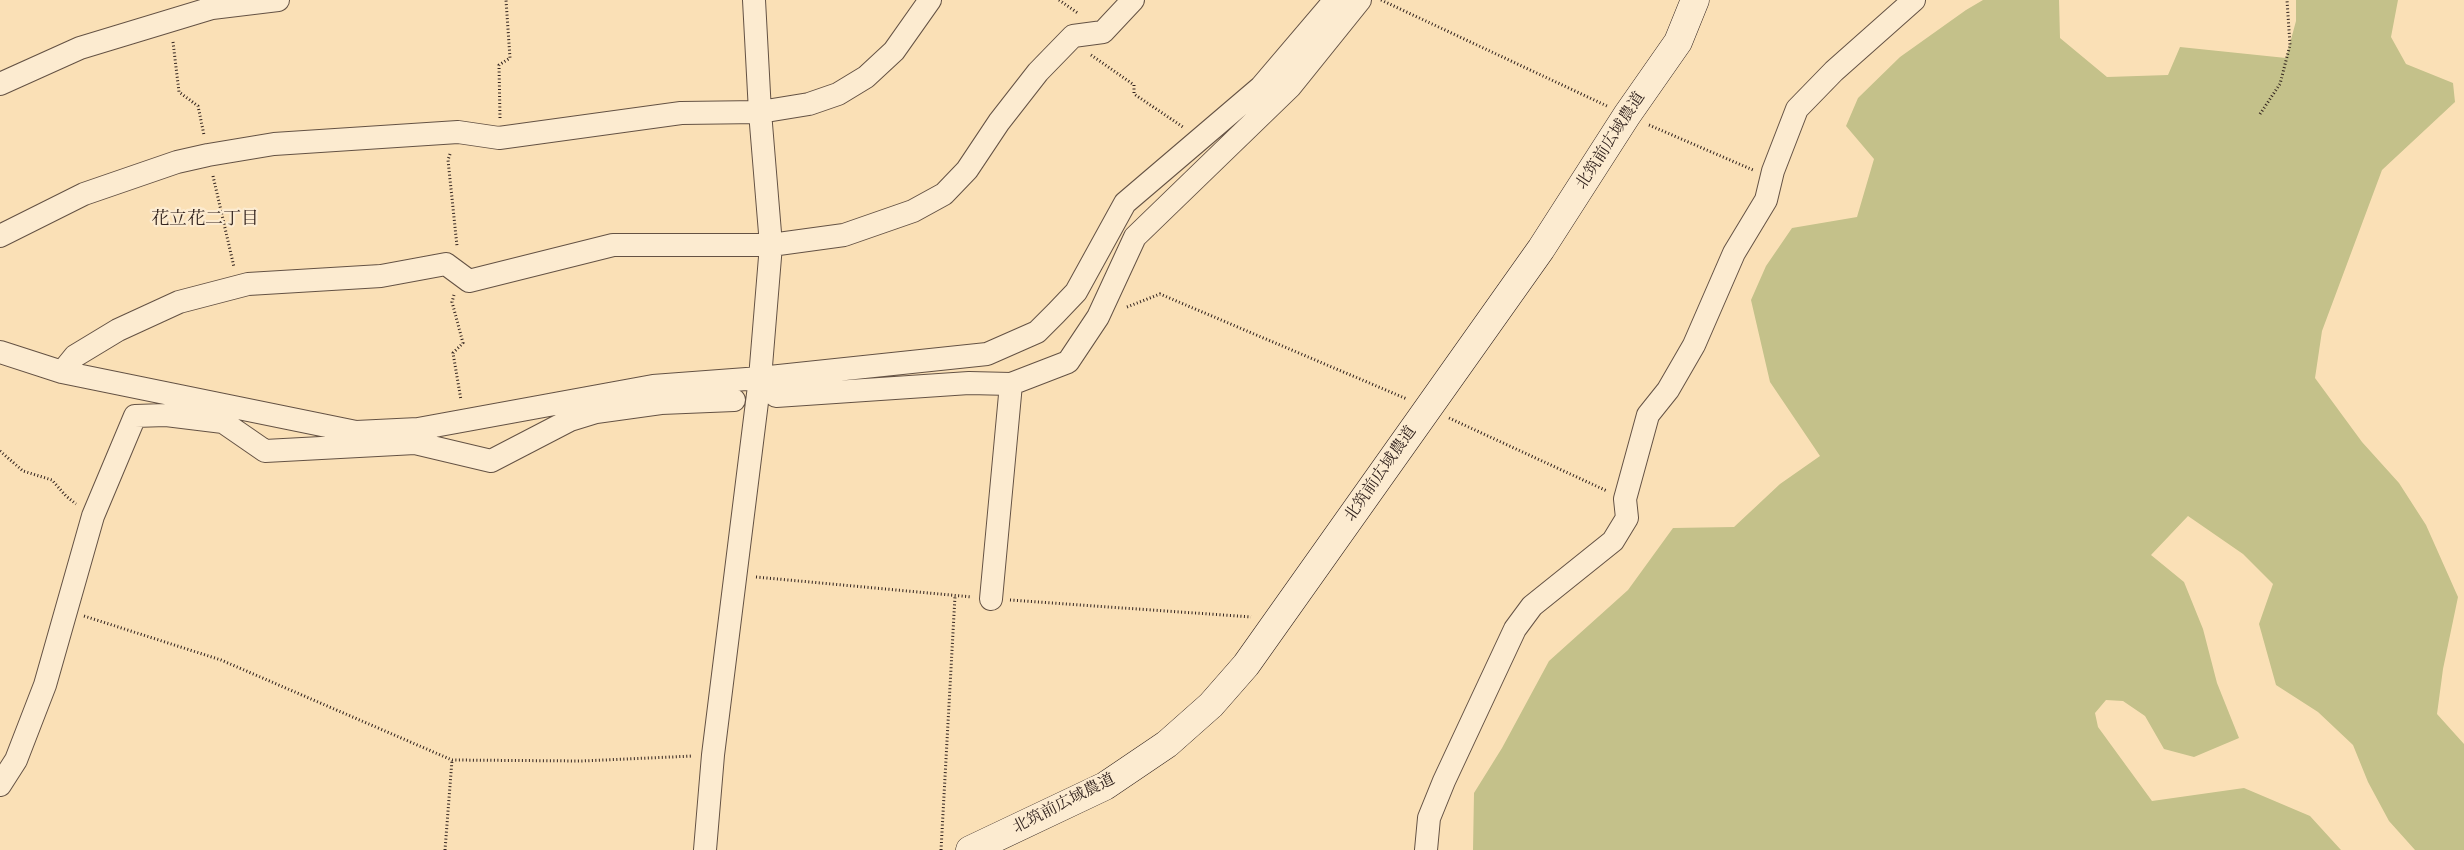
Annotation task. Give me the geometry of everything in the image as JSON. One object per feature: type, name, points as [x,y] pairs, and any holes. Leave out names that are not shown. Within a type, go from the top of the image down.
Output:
[{"type":"street","points":[[0,84],[80,48],[171,22],[214,4],[278,0]]},
{"type":"street","points":[[705,850],[713,754],[760,378],[771,245],[760,112],[754,0]]},
{"type":"street","points":[[0,236],[84,194],[177,162],[274,144],[458,132],[499,138],[681,113],[760,112],[810,104],[838,94],[866,77],[894,51],[930,0]]},
{"type":"street","points":[[62,372],[75,356],[118,330],[179,302],[238,286],[316,278],[381,276],[446,264],[469,281],[613,245],[771,245],[844,235],[913,210],[944,194],[967,170],[999,122],[1038,72],[1074,36],[1103,32],[1133,0]]},
{"type":"street","points":[[0,352],[62,372],[356,432],[418,429],[653,386],[760,378],[987,354],[1037,332],[1076,292],[1110,226],[1125,203],[1261,87],[1334,0]]},
{"type":"street","points":[[776,396],[969,383],[1011,384],[1068,362],[1098,318],[1134,238],[1290,87],[1360,0]]},
{"type":"street","name":"北筑前広域農道","points":[[970,850],[1105,786],[1167,744],[1211,705],[1246,664],[1280,619],[1427,408],[1541,249],[1627,115],[1678,42],[1695,0]]},
{"type":"street","points":[[1426,850],[1429,818],[1444,781],[1515,629],[1532,606],[1613,541],[1627,518],[1625,500],[1648,416],[1668,390],[1694,345],[1734,253],[1766,200],[1771,178],[1797,109],[1834,71],[1914,0]]},
{"type":"street","points":[[1084,278],[1112,287]]},
{"type":"street","points":[[991,599],[1011,384]]},
{"type":"street","points":[[0,785],[16,760],[45,686],[93,516],[135,416],[166,415],[223,422],[264,451],[415,443],[491,461],[570,420],[596,412],[661,402],[734,400]]},
{"type":"path","points":[[499,138],[499,65],[510,58],[506,0]]},
{"type":"path","points":[[1381,0],[1627,115],[1771,178]]},
{"type":"path","points":[[2260,114],[2280,84],[2290,45],[2287,0]]},
{"type":"path","points":[[171,22],[179,92],[198,106],[238,286]]},
{"type":"path","points":[[1074,36],[1094,58],[1134,85],[1134,94],[1201,140]]},
{"type":"path","points":[[1098,318],[1160,294],[1427,408],[1625,500]]},
{"type":"path","points":[[0,451],[23,471],[52,480],[66,496],[93,516]]},
{"type":"path","points":[[941,850],[956,596]]},
{"type":"path","points":[[67,610],[221,660],[452,760],[582,761],[713,754]]},
{"type":"path","points":[[445,850],[452,760]]},
{"type":"shaded area","points":[[1983,0],[2059,0],[2060,38],[2107,77],[2168,75],[2180,47],[2286,58],[2296,21],[2296,0],[2398,0],[2391,37],[2406,64],[2453,83],[2455,102],[2382,170],[2322,331],[2315,378],[2362,442],[2399,483],[2426,525],[2458,597],[2443,669],[2437,714],[2464,744],[2464,850],[2415,850],[2389,821],[2368,782],[2353,745],[2318,712],[2276,685],[2259,624],[2273,584],[2243,554],[2188,516],[2151,555],[2184,582],[2203,629],[2217,683],[2239,738],[2194,757],[2164,749],[2145,716],[2123,701],[2106,700],[2095,713],[2098,727],[2152,801],[2244,788],[2310,816],[2341,850],[1473,850],[1474,793],[1502,748],[1549,661],[1628,590],[1673,528],[1734,527],[1780,484],[1820,456],[1770,382],[1751,300],[1766,266],[1792,228],[1857,217],[1874,159],[1846,126],[1858,98],[1900,57]]},
{"type":"district","name":"花立花二丁目","points":[[205,220]]}]
